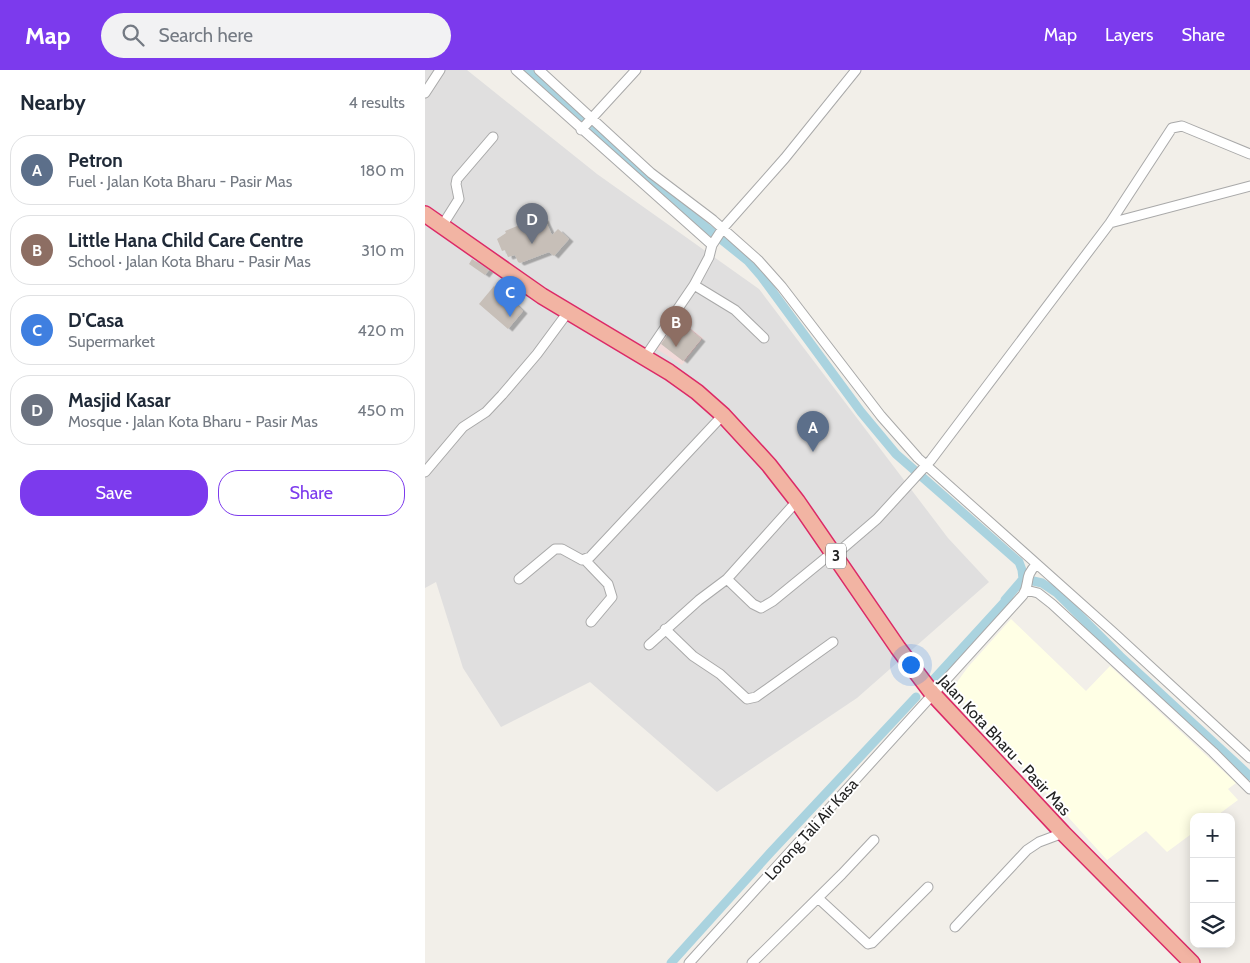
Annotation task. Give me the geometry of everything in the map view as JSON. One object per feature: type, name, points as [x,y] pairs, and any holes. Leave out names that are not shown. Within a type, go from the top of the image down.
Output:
[{"type":"highway","name":"Jalan Kota Bharu - Pasir Mas","points":[[425,214],[568,312],[645,357],[697,392],[723,415],[769,465],[797,500],[898,648],[932,694],[1063,833],[1192,963]]},
{"type":"street","points":[[425,93],[440,70]]},
{"type":"street","points":[[516,70],[713,244]]},
{"type":"street","points":[[539,70],[651,172],[770,273],[881,416],[924,466],[1033,569],[1250,758]]},
{"type":"street","points":[[582,128],[636,70]]},
{"type":"street","points":[[645,357],[694,285],[721,230],[785,158],[856,70]]},
{"type":"street","points":[[727,579],[753,604],[761,608],[773,601],[889,508],[915,476],[931,460],[1110,223],[1169,132],[1175,127],[1182,126],[1250,154]]},
{"type":"street","points":[[442,226],[459,199],[457,180],[493,137]]},
{"type":"street","points":[[1110,223],[1250,186]]},
{"type":"street","points":[[694,285],[735,310],[764,338]]},
{"type":"street","points":[[425,472],[463,427],[486,412],[502,395],[537,354],[568,312]]},
{"type":"street","points":[[585,560],[723,415]]},
{"type":"street","points":[[649,645],[665,629],[727,579],[797,500]]},
{"type":"street","points":[[519,580],[555,549],[562,549],[585,560],[608,584],[613,597],[591,622]]},
{"type":"street","points":[[1033,569],[1027,590],[1038,593],[1051,604],[1213,752],[1250,789]]},
{"type":"street","name":"Lorong Tali Air Kasa","points":[[689,963],[1027,590]]},
{"type":"street","points":[[665,629],[693,656],[720,674],[747,699],[756,697],[833,642]]},
{"type":"street","points":[[955,927],[1027,850],[1039,842],[1063,833]]},
{"type":"street","points":[[752,963],[874,840]]},
{"type":"street","points":[[818,898],[868,944],[872,943],[927,887]]},
{"type":"shaded area","points":[[425,70],[467,70],[597,174],[759,289],[948,538],[989,582],[857,698],[717,792],[590,682],[501,727],[463,668],[436,582],[425,588]]},
{"type":"shaded area","points":[[676,317],[703,338],[682,365],[655,348]]},
{"type":"shaded area","points":[[1011,619],[1086,691],[1110,666],[1236,783],[1228,789],[1238,800],[1220,813],[1190,813],[1190,835],[1167,852],[1146,831],[1107,860],[952,689],[968,667]]},
{"type":"building","points":[[544,218],[552,235],[558,229],[569,239],[554,256],[549,252],[520,263],[515,255],[508,257],[505,250],[502,251],[497,239],[506,233],[505,231],[532,220],[533,223]]},
{"type":"building","points":[[472,259],[489,270],[485,275],[469,264]]},
{"type":"building","points":[[494,286],[498,289],[499,287],[523,311],[508,329],[479,304]]},
{"type":"building","points":[[678,320],[701,339],[683,361],[661,344]]},
{"type":"waterway","points":[[527,70],[657,188],[748,261],[861,412],[896,454],[1019,562],[1023,579],[1005,600]]},
{"type":"waterway","points":[[1029,580],[1042,583],[1057,593],[1120,656],[1250,776]]},
{"type":"waterway","points":[[934,679],[1009,597]]},
{"type":"waterway","points":[[671,963],[770,853],[916,697]]},
{"type":"place","name":"Masjid Kasar","points":[[532,244]]},
{"type":"place","name":"D'Casa","points":[[510,317]]},
{"type":"place","name":"Little Hana Child Care Centre","points":[[676,347]]},
{"type":"place","name":"Petron","points":[[813,452]]}]
